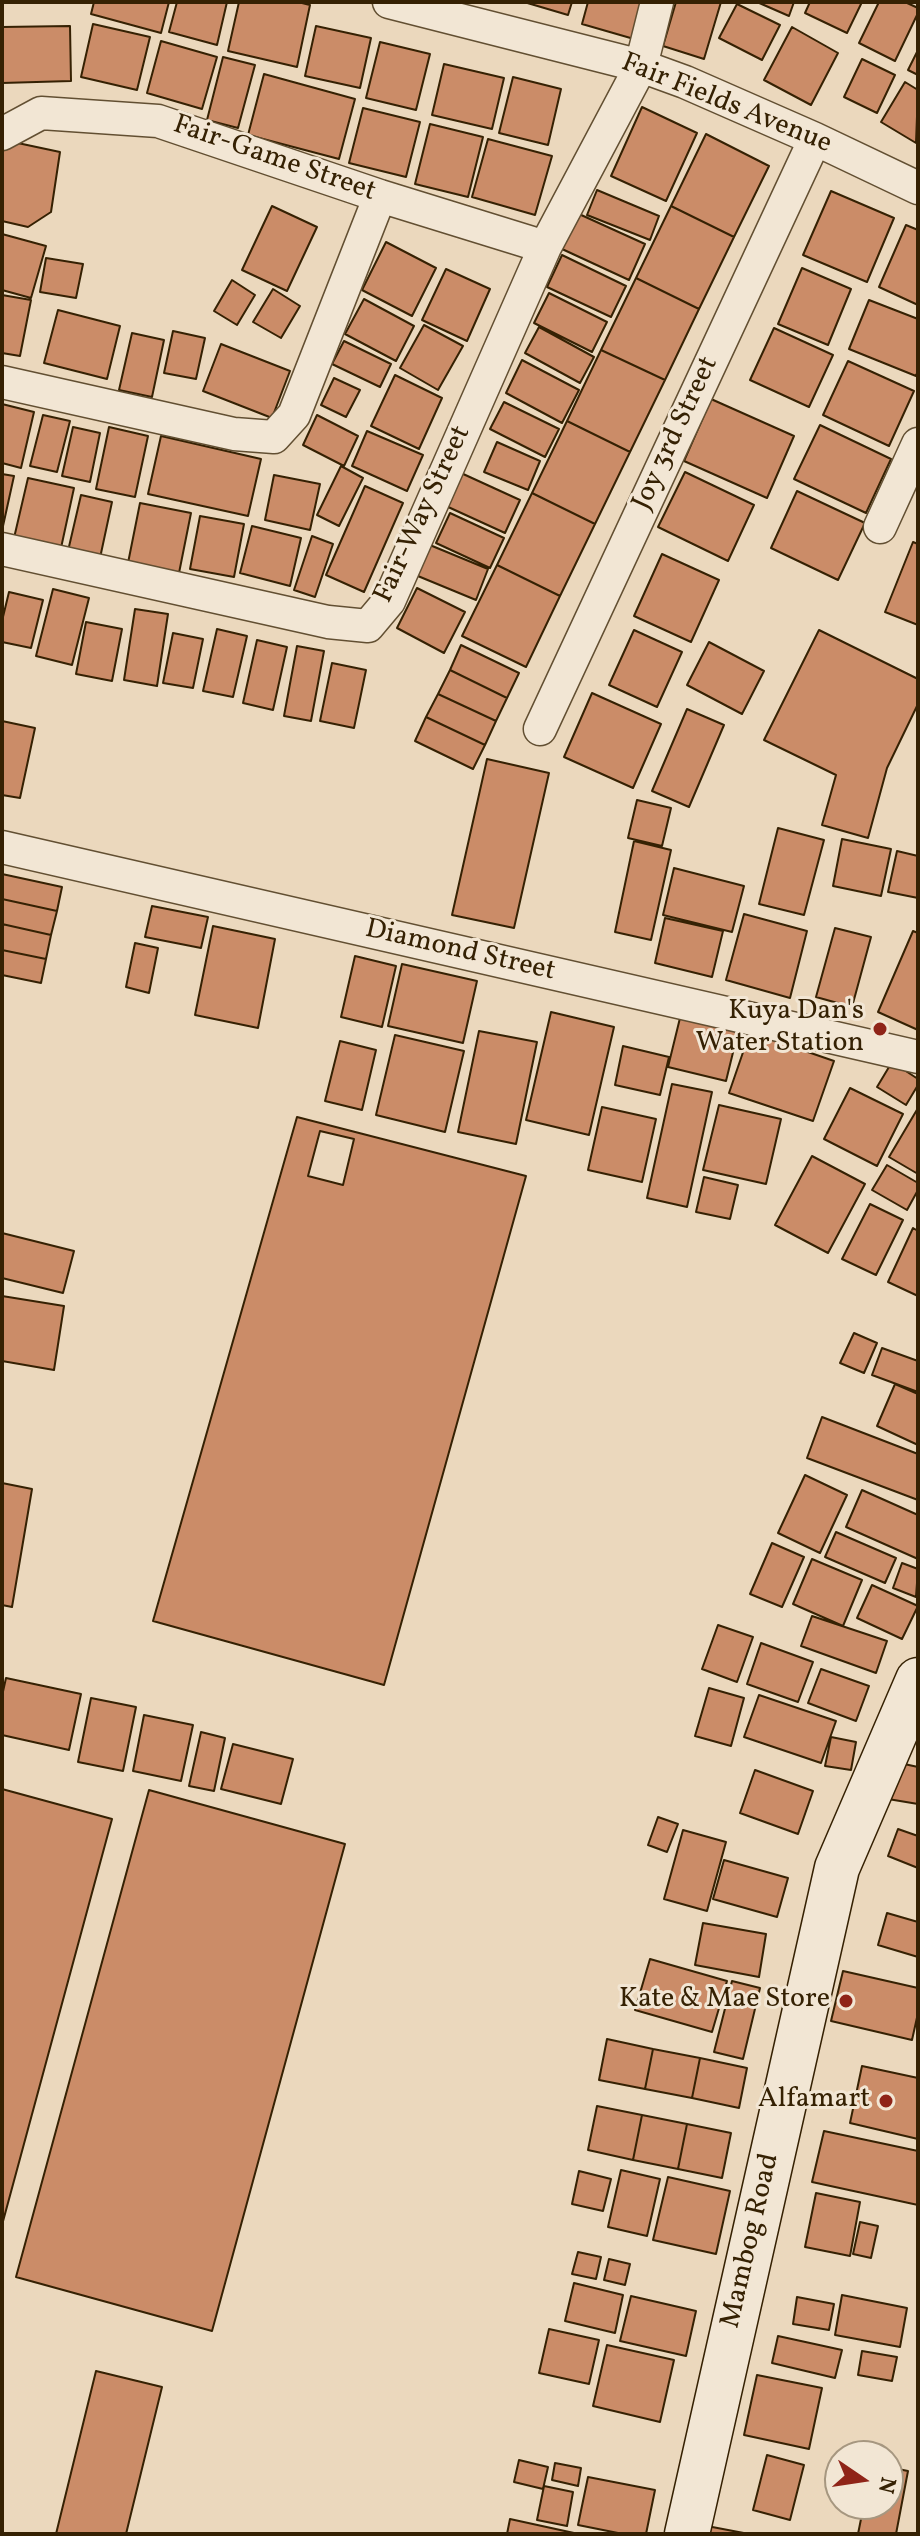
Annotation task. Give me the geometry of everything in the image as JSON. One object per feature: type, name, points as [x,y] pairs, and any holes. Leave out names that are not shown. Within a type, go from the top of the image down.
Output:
[{"type":"main road","name":"Mambog Road","points":[[687,2534],[837,1868],[918,1680]]},
{"type":"street","name":"Fair Fields Avenue","points":[[389,2],[641,66],[815,139],[918,188]]},
{"type":"street","name":"Fair-Way Street","points":[[2,549],[328,622],[368,626],[389,601],[545,247],[641,66],[657,2]]},
{"type":"street","name":"Fair-Game Street","points":[[2,134],[41,113],[158,121],[380,196],[545,247]]},
{"type":"street","name":"Joy 3rd Street","points":[[540,729],[815,139]]},
{"type":"street","points":[[2,382],[234,434],[274,437],[294,415],[380,196]]},
{"type":"street","points":[[880,527],[918,444]]},
{"type":"street","name":"Diamond Street","points":[[2,847],[918,1057]]},
{"type":"building","points":[[94,2],[169,2],[161,33],[91,14]]},
{"type":"building","points":[[177,2],[227,2],[217,45],[169,32]]},
{"type":"building","points":[[239,2],[298,2],[310,5],[297,67],[228,51]]},
{"type":"building","points":[[524,2],[572,2],[568,15]]},
{"type":"building","points":[[588,2],[645,2],[634,39],[582,24]]},
{"type":"building","points":[[676,2],[721,2],[704,59],[663,46]]},
{"type":"building","points":[[757,2],[794,2],[789,16]]},
{"type":"building","points":[[810,2],[862,2],[847,33],[805,13]]},
{"type":"building","points":[[879,2],[905,2],[918,8],[895,61],[859,43]]},
{"type":"building","points":[[737,4],[780,25],[762,60],[719,38]]},
{"type":"building","points":[[93,24],[150,37],[137,90],[81,77]]},
{"type":"building","points":[[70,26],[71,81],[2,83],[2,27]]},
{"type":"building","points":[[316,26],[371,38],[360,88],[305,76]]},
{"type":"building","points":[[792,27],[838,53],[811,105],[764,80]]},
{"type":"building","points":[[161,41],[217,57],[202,109],[147,93]]},
{"type":"building","points":[[380,42],[430,54],[416,110],[366,98]]},
{"type":"building","points":[[918,50],[918,75],[908,70]]},
{"type":"building","points":[[223,57],[255,65],[238,128],[207,120]]},
{"type":"building","points":[[862,59],[895,75],[877,113],[844,97]]},
{"type":"building","points":[[444,64],[504,78],[492,129],[432,115]]},
{"type":"building","points":[[264,74],[355,99],[339,159],[248,135]]},
{"type":"building","points":[[513,77],[561,89],[548,145],[499,133]]},
{"type":"building","points":[[905,82],[918,90],[916,143],[881,122]]},
{"type":"building","points":[[642,107],[697,133],[666,201],[611,176]]},
{"type":"building","points":[[363,108],[420,122],[406,177],[349,163]]},
{"type":"building","points":[[430,124],[483,137],[468,197],[415,184]]},
{"type":"building","points":[[706,134],[769,166],[734,237],[671,206]]},
{"type":"building","points":[[488,139],[552,156],[535,215],[472,197]]},
{"type":"building","points":[[13,142],[60,152],[51,212],[28,227],[2,221],[2,151]]},
{"type":"building","points":[[597,190],[659,216],[650,240],[587,215]]},
{"type":"building","points":[[831,191],[894,218],[867,282],[803,255]]},
{"type":"building","points":[[272,206],[317,227],[287,291],[242,270]]},
{"type":"building","points":[[671,206],[734,237],[699,309],[636,278]]},
{"type":"building","points":[[579,214],[645,244],[629,280],[562,249]]},
{"type":"building","points":[[906,225],[918,230],[918,305],[879,287]]},
{"type":"building","points":[[2,234],[46,246],[31,298],[2,290]]},
{"type":"building","points":[[386,242],[436,268],[412,316],[362,290]]},
{"type":"building","points":[[562,255],[626,286],[611,317],[547,287]]},
{"type":"building","points":[[46,258],[83,264],[76,298],[40,292]]},
{"type":"building","points":[[802,268],[851,289],[828,345],[778,324]]},
{"type":"building","points":[[446,269],[490,289],[467,341],[422,320]]},
{"type":"building","points":[[636,278],[699,309],[665,380],[601,350]]},
{"type":"building","points":[[232,280],[255,295],[237,325],[214,311]]},
{"type":"building","points":[[273,289],[300,306],[281,338],[253,322]]},
{"type":"building","points":[[549,293],[607,322],[592,352],[534,323]]},
{"type":"building","points":[[2,295],[31,300],[20,356],[2,353]]},
{"type":"building","points":[[364,299],[414,326],[396,361],[345,334]]},
{"type":"building","points":[[869,300],[918,319],[916,376],[849,349]]},
{"type":"building","points":[[58,310],[120,326],[107,379],[44,363]]},
{"type":"building","points":[[424,325],[463,346],[438,390],[400,368]]},
{"type":"building","points":[[539,327],[594,357],[580,383],[525,353]]},
{"type":"building","points":[[774,328],[833,355],[809,407],[750,380]]},
{"type":"building","points":[[173,331],[205,338],[196,379],[164,373]]},
{"type":"building","points":[[132,333],[164,340],[152,397],[119,390]]},
{"type":"building","points":[[344,341],[391,364],[380,387],[332,364]]},
{"type":"building","points":[[221,344],[290,371],[272,418],[203,391]]},
{"type":"building","points":[[601,350],[665,380],[630,452],[567,421]]},
{"type":"building","points":[[522,360],[579,390],[562,423],[506,393]]},
{"type":"building","points":[[848,361],[914,391],[889,446],[823,415]]},
{"type":"building","points":[[395,375],[442,398],[419,449],[371,426]]},
{"type":"building","points":[[334,378],[360,390],[346,417],[321,405]]},
{"type":"building","points":[[711,399],[794,436],[767,498],[684,461]]},
{"type":"building","points":[[504,402],[559,429],[545,457],[490,429]]},
{"type":"building","points":[[2,404],[34,412],[21,468],[2,463]]},
{"type":"building","points":[[43,415],[70,421],[57,472],[30,466]]},
{"type":"building","points":[[317,415],[358,436],[344,466],[303,445]]},
{"type":"building","points":[[567,421],[630,452],[595,524],[532,493]]},
{"type":"building","points":[[820,425],[891,459],[866,513],[794,479]]},
{"type":"building","points":[[73,427],[100,433],[90,482],[62,476]]},
{"type":"building","points":[[109,427],[148,436],[135,497],[96,489]]},
{"type":"building","points":[[367,431],[423,455],[407,491],[352,466]]},
{"type":"building","points":[[161,436],[261,459],[248,516],[148,494]]},
{"type":"building","points":[[497,442],[540,461],[528,490],[484,472]]},
{"type":"building","points":[[341,466],[363,478],[339,526],[317,515]]},
{"type":"building","points":[[685,472],[754,505],[728,561],[658,527]]},
{"type":"building","points":[[461,473],[520,500],[505,533],[446,506]]},
{"type":"building","points":[[2,474],[14,476],[3,526],[2,526]]},
{"type":"building","points":[[274,475],[320,484],[310,530],[265,520]]},
{"type":"building","points":[[28,478],[74,488],[61,548],[14,538]]},
{"type":"building","points":[[365,486],[403,503],[364,592],[326,575]]},
{"type":"building","points":[[797,491],[865,523],[838,580],[771,548]]},
{"type":"building","points":[[532,493],[595,524],[560,596],[497,565]]},
{"type":"building","points":[[81,495],[112,502],[100,558],[68,551]]},
{"type":"building","points":[[140,503],[191,513],[179,573],[128,563]]},
{"type":"building","points":[[450,513],[504,538],[490,568],[436,543]]},
{"type":"building","points":[[200,516],[244,524],[234,577],[190,569]]},
{"type":"building","points":[[252,526],[301,538],[290,586],[240,573]]},
{"type":"building","points":[[312,536],[333,544],[315,597],[294,590]]},
{"type":"building","points":[[913,542],[918,544],[918,625],[885,612]]},
{"type":"building","points":[[425,543],[488,569],[476,600],[413,574]]},
{"type":"building","points":[[662,554],[719,580],[691,642],[634,616]]},
{"type":"building","points":[[497,565],[560,596],[526,667],[462,636]]},
{"type":"building","points":[[417,588],[465,612],[444,653],[397,628]]},
{"type":"building","points":[[53,589],[89,598],[72,665],[36,656]]},
{"type":"building","points":[[9,592],[43,600],[31,648],[2,642],[2,621]]},
{"type":"building","points":[[135,609],[168,614],[157,686],[124,680]]},
{"type":"building","points":[[86,622],[122,629],[112,681],[76,674]]},
{"type":"building","points":[[217,629],[247,636],[233,697],[203,691]]},
{"type":"building","points":[[634,630],[682,652],[657,707],[609,685]]},
{"type":"building","points":[[819,630],[918,679],[918,704],[887,768],[868,838],[822,825],[836,775],[764,740]]},
{"type":"building","points":[[173,633],[203,639],[193,688],[163,683]]},
{"type":"building","points":[[257,640],[287,647],[273,710],[243,703]]},
{"type":"building","points":[[709,642],[764,671],[742,714],[687,685]]},
{"type":"building","points":[[461,645],[519,673],[507,698],[450,670]]},
{"type":"building","points":[[297,646],[324,651],[311,721],[284,716]]},
{"type":"building","points":[[332,663],[366,670],[354,728],[320,721]]},
{"type":"building","points":[[450,670],[507,698],[496,721],[438,694]]},
{"type":"building","points":[[592,693],[661,724],[633,788],[564,757]]},
{"type":"building","points":[[438,694],[496,721],[485,745],[426,717]]},
{"type":"building","points":[[687,709],[724,725],[689,807],[652,791]]},
{"type":"building","points":[[426,717],[485,745],[473,769],[415,741]]},
{"type":"building","points":[[2,721],[35,728],[20,798],[2,795]]},
{"type":"building","points":[[487,759],[549,773],[514,928],[452,915]]},
{"type":"building","points":[[637,800],[671,808],[662,846],[628,838]]},
{"type":"building","points":[[778,828],[824,840],[804,915],[759,904]]},
{"type":"building","points":[[842,839],[891,849],[881,896],[833,886]]},
{"type":"building","points":[[634,841],[671,850],[651,940],[615,932]]},
{"type":"building","points":[[897,851],[918,856],[918,898],[888,892]]},
{"type":"building","points":[[674,868],[744,886],[732,932],[663,915]]},
{"type":"building","points":[[2,874],[62,887],[57,911],[2,899]]},
{"type":"building","points":[[2,899],[57,911],[51,935],[2,924]]},
{"type":"building","points":[[152,906],[208,917],[201,948],[145,937]]},
{"type":"building","points":[[744,914],[807,931],[790,998],[726,980]]},
{"type":"building","points":[[665,918],[723,931],[712,977],[655,963]]},
{"type":"building","points":[[2,924],[51,935],[46,959],[2,950]]},
{"type":"building","points":[[213,926],[275,939],[258,1028],[195,1015]]},
{"type":"building","points":[[835,928],[871,937],[852,1007],[816,997]]},
{"type":"building","points":[[913,931],[918,933],[918,1030],[878,1012]]},
{"type":"building","points":[[135,943],[158,948],[149,993],[126,987]]},
{"type":"building","points":[[2,950],[46,959],[41,983],[2,975]]},
{"type":"building","points":[[355,956],[396,966],[382,1027],[341,1017]]},
{"type":"building","points":[[402,964],[477,981],[463,1043],[388,1026]]},
{"type":"building","points":[[551,1012],[614,1027],[589,1135],[526,1120]]},
{"type":"building","points":[[680,1018],[738,1032],[726,1081],[668,1067]]},
{"type":"building","points":[[479,1031],[537,1042],[516,1144],[458,1132]]},
{"type":"building","points":[[750,1032],[834,1061],[813,1121],[729,1093]]},
{"type":"building","points":[[395,1035],[464,1051],[445,1132],[376,1115]]},
{"type":"building","points":[[340,1041],[376,1050],[362,1110],[325,1101]]},
{"type":"building","points":[[623,1046],[669,1057],[660,1095],[615,1085]]},
{"type":"building","points":[[892,1062],[918,1079],[918,1085],[906,1105],[877,1087]]},
{"type":"building","points":[[672,1084],[712,1092],[687,1207],[647,1198]]},
{"type":"building","points":[[850,1088],[903,1114],[877,1166],[824,1139]]},
{"type":"building","points":[[719,1105],[781,1119],[766,1184],[703,1170]]},
{"type":"building","points":[[602,1107],[656,1119],[642,1182],[588,1170]]},
{"type":"building","points":[[918,1108],[918,1174],[889,1157]]},
{"type":"building","points":[[297,1117],[526,1176],[384,1685],[153,1621]]},
{"type":"building","points":[[320,1131],[354,1139],[343,1185],[308,1176]]},
{"type":"building","points":[[812,1156],[865,1184],[828,1253],[775,1225]]},
{"type":"building","points":[[887,1165],[918,1183],[918,1190],[907,1210],[872,1190]]},
{"type":"building","points":[[704,1177],[738,1185],[730,1219],[696,1212]]},
{"type":"building","points":[[870,1204],[903,1220],[876,1275],[842,1259]]},
{"type":"building","points":[[913,1228],[918,1231],[918,1296],[888,1282]]},
{"type":"building","points":[[2,1233],[74,1251],[63,1293],[2,1278]]},
{"type":"building","points":[[2,1296],[64,1306],[54,1370],[2,1361]]},
{"type":"building","points":[[854,1333],[877,1343],[864,1373],[840,1363]]},
{"type":"building","points":[[882,1348],[918,1361],[918,1392],[872,1375]]},
{"type":"building","points":[[895,1384],[918,1394],[918,1445],[877,1426]]},
{"type":"building","points":[[822,1417],[918,1454],[918,1500],[807,1458]]},
{"type":"building","points":[[805,1475],[847,1495],[820,1553],[778,1533]]},
{"type":"building","points":[[2,1483],[32,1489],[12,1607],[2,1605]]},
{"type":"building","points":[[862,1490],[918,1515],[918,1559],[846,1527]]},
{"type":"building","points":[[836,1532],[896,1558],[885,1583],[825,1557]]},
{"type":"building","points":[[772,1543],[804,1557],[782,1607],[750,1594]]},
{"type":"building","points":[[812,1559],[862,1580],[843,1626],[793,1604]]},
{"type":"building","points":[[902,1563],[918,1569],[916,1597],[893,1588]]},
{"type":"building","points":[[872,1585],[918,1606],[902,1639],[857,1618]]},
{"type":"building","points":[[812,1616],[887,1641],[876,1673],[801,1646]]},
{"type":"building","points":[[718,1625],[753,1637],[737,1682],[702,1669]]},
{"type":"building","points":[[761,1643],[813,1662],[798,1702],[747,1684]]},
{"type":"building","points":[[821,1669],[869,1686],[856,1721],[808,1703]]},
{"type":"building","points":[[6,1678],[81,1694],[69,1750],[2,1735],[2,1696]]},
{"type":"building","points":[[709,1688],[744,1698],[731,1746],[695,1736]]},
{"type":"building","points":[[759,1695],[836,1721],[821,1763],[744,1737]]},
{"type":"building","points":[[91,1698],[136,1707],[123,1771],[78,1762]]},
{"type":"building","points":[[144,1715],[193,1725],[181,1781],[133,1771]]},
{"type":"building","points":[[201,1732],[225,1738],[214,1791],[189,1786]]},
{"type":"building","points":[[831,1737],[856,1742],[851,1770],[825,1766]]},
{"type":"building","points":[[233,1744],[293,1759],[281,1804],[221,1789]]},
{"type":"building","points":[[895,1762],[918,1767],[918,1804],[888,1799]]},
{"type":"building","points":[[755,1770],[813,1791],[798,1834],[740,1813]]},
{"type":"building","points":[[2,1789],[112,1819],[2,2225]]},
{"type":"building","points":[[149,1790],[345,1844],[212,2331],[16,2277]]},
{"type":"building","points":[[658,1817],[678,1824],[667,1852],[648,1845]]},
{"type":"building","points":[[898,1829],[918,1836],[918,1868],[888,1856]]},
{"type":"building","points":[[683,1830],[726,1842],[707,1911],[664,1899]]},
{"type":"building","points":[[724,1860],[788,1878],[777,1917],[713,1899]]},
{"type":"building","points":[[887,1913],[918,1922],[918,1957],[878,1945]]},
{"type":"building","points":[[703,1923],[766,1934],[759,1977],[695,1965]]},
{"type":"building","points":[[650,1959],[727,1981],[712,2032],[635,2010]]},
{"type":"building","points":[[843,1971],[918,1988],[918,2013],[912,2040],[831,2021]]},
{"type":"building","points":[[732,1981],[760,1988],[743,2059],[714,2052]]},
{"type":"building","points":[[607,2039],[653,2049],[645,2089],[599,2080]]},
{"type":"building","points":[[653,2049],[700,2058],[692,2098],[645,2089]]},
{"type":"building","points":[[700,2058],[747,2068],[739,2108],[692,2098]]},
{"type":"building","name":"Alfamart","points":[[862,2066],[918,2078],[918,2139],[850,2123]]},
{"type":"building","points":[[597,2106],[642,2115],[633,2160],[588,2150]]},
{"type":"building","points":[[642,2115],[687,2124],[678,2169],[633,2160]]},
{"type":"building","points":[[687,2124],[731,2133],[722,2178],[678,2169]]},
{"type":"building","points":[[824,2131],[918,2151],[918,2205],[812,2182]]},
{"type":"building","points":[[621,2170],[660,2179],[647,2236],[608,2227]]},
{"type":"building","points":[[579,2171],[611,2179],[603,2211],[572,2204]]},
{"type":"building","points":[[668,2177],[730,2191],[716,2254],[653,2240]]},
{"type":"building","points":[[816,2193],[860,2202],[850,2256],[805,2247]]},
{"type":"building","points":[[860,2222],[878,2226],[871,2258],[853,2254]]},
{"type":"building","points":[[578,2252],[601,2257],[596,2279],[572,2274]]},
{"type":"building","points":[[609,2259],[630,2264],[625,2285],[604,2280]]},
{"type":"building","points":[[574,2283],[623,2295],[615,2333],[565,2321]]},
{"type":"building","points":[[842,2295],[907,2308],[900,2347],[835,2335]]},
{"type":"building","points":[[631,2296],[696,2311],[686,2356],[620,2341]]},
{"type":"building","points":[[797,2297],[834,2304],[829,2330],[793,2324]]},
{"type":"building","points":[[549,2329],[599,2340],[589,2384],[539,2373]]},
{"type":"building","points":[[778,2336],[842,2350],[835,2378],[772,2363]]},
{"type":"building","points":[[607,2345],[674,2360],[660,2422],[593,2406]]},
{"type":"building","points":[[862,2351],[897,2357],[892,2381],[858,2375]]},
{"type":"building","points":[[96,2371],[162,2387],[126,2534],[56,2534]]},
{"type":"building","points":[[757,2375],[822,2388],[809,2449],[744,2435]]},
{"type":"building","points":[[767,2455],[804,2465],[790,2520],[753,2510]]},
{"type":"building","points":[[519,2460],[548,2467],[543,2489],[514,2482]]},
{"type":"building","points":[[555,2463],[581,2468],[578,2486],[552,2480]]},
{"type":"building","points":[[904,2470],[908,2471],[904,2492]]},
{"type":"building","points":[[588,2477],[655,2490],[646,2534],[623,2534],[578,2525]]},
{"type":"building","points":[[544,2486],[573,2492],[567,2526],[537,2520]]},
{"type":"building","points":[[510,2519],[574,2533],[574,2534],[507,2534]]},
{"type":"building","points":[[861,2520],[899,2520],[896,2534],[858,2534]]},
{"type":"building","points":[[707,2526],[749,2534],[705,2534]]},
{"type":"place","name":"Kuya Dan's Water Station","points":[[880,1029]]},
{"type":"place","name":"Kate & Mae Store","points":[[846,2001]]},
{"type":"place","name":"Alfamart","points":[[886,2101]]}]
